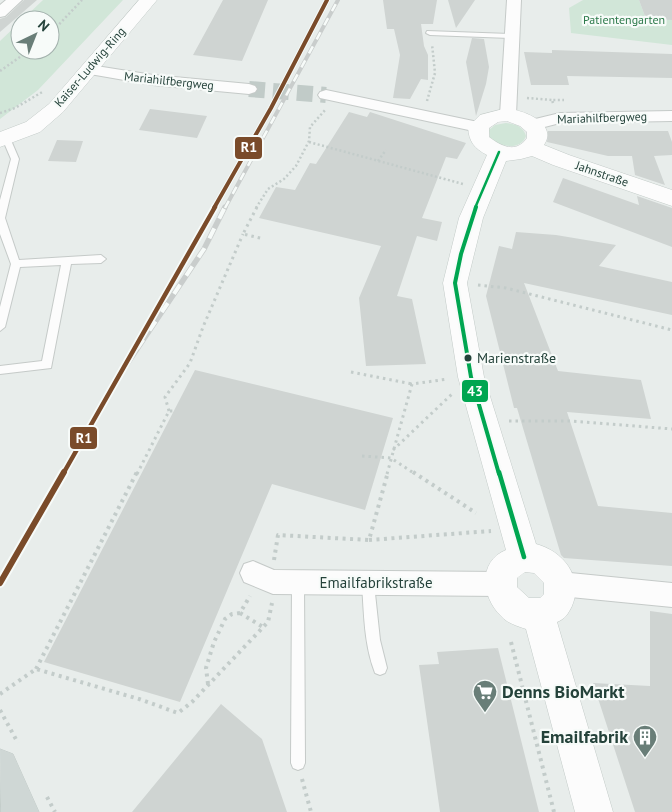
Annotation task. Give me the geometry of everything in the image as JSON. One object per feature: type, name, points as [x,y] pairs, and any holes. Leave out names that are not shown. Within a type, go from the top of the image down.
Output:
[{"type":"main road","points":[[0,767],[20,812]]},
{"type":"street","points":[[0,13],[15,0]]},
{"type":"street","name":"Kaiser-Ludwig-Ring","points":[[3,139],[33,126],[56,108],[148,0]]},
{"type":"street","points":[[508,115],[514,0]]},
{"type":"street","name":"Mariahilfbergweg","points":[[90,70],[153,80],[249,89]]},
{"type":"street","points":[[330,96],[478,127]]},
{"type":"street","points":[[508,115],[526,120],[533,125],[539,137],[533,148],[518,153],[499,152],[491,149],[479,139],[478,127],[489,118],[508,115]]},
{"type":"street","name":"Mariahilfbergweg","points":[[533,125],[560,118],[672,116]]},
{"type":"street","name":"Jahnstraße","points":[[533,148],[561,160],[672,198]]},
{"type":"street","points":[[499,152],[471,218],[455,283],[471,377],[524,557]]},
{"type":"street","points":[[524,557],[543,562],[557,576],[560,584],[561,593],[554,607],[538,614],[528,614],[508,602],[500,584],[504,568],[516,559],[524,557]]},
{"type":"street","name":"Emailfabrikstraße","points":[[274,578],[368,584],[500,584]]},
{"type":"street","points":[[560,584],[672,595]]},
{"type":"street","points":[[538,614],[594,812]]},
{"type":"lane","points":[[430,34],[513,36]]},
{"type":"lane","points":[[0,327],[16,264],[0,218],[15,159],[3,139]]},
{"type":"lane","points":[[16,264],[101,259]]},
{"type":"lane","points":[[0,370],[47,365],[67,261]]},
{"type":"lane","points":[[274,578],[298,763]]},
{"type":"lane","points":[[368,584],[373,640],[380,668]]},
{"type":"path","points":[[60,23],[82,0]]},
{"type":"path","points":[[427,101],[434,85],[436,66],[430,34]]},
{"type":"path","points":[[0,71],[16,60]]},
{"type":"path","points":[[0,694],[36,669],[171,411],[166,398],[190,363],[202,327],[243,234],[268,188],[279,183],[290,172],[309,142],[312,134],[310,127],[330,96]]},
{"type":"path","points":[[520,98],[552,100]]},
{"type":"path","points":[[309,142],[484,189]]},
{"type":"path","points":[[378,161],[386,150]]},
{"type":"path","points":[[243,234],[264,239]]},
{"type":"path","points":[[455,283],[506,288],[672,330]]},
{"type":"path","points":[[351,372],[412,384],[471,377]]},
{"type":"path","points":[[393,450],[471,377]]},
{"type":"path","points":[[369,540],[412,384]]},
{"type":"path","points":[[486,423],[524,420],[571,420],[672,429]]},
{"type":"path","points":[[362,456],[391,458],[476,513]]},
{"type":"path","points":[[36,669],[139,699],[178,713],[192,702],[263,627],[271,614],[278,535],[369,540],[496,530]]},
{"type":"path","points":[[240,613],[251,592],[274,578]]},
{"type":"path","points":[[208,684],[206,668],[214,642],[225,619],[232,614],[240,613],[263,627]]},
{"type":"path","points":[[511,642],[554,812]]},
{"type":"path","points":[[298,763],[311,812]]},
{"type":"green space","points":[[43,0],[123,0],[38,90],[0,119],[0,41],[10,32],[10,60],[60,60],[60,10],[32,10]]},
{"type":"green space","name":"Patientengarten","points":[[583,0],[639,0],[646,19],[672,20],[672,45],[571,33],[569,8]]},
{"type":"green space","points":[[506,123],[518,126],[525,133],[526,136],[520,144],[510,146],[499,144],[490,138],[489,130],[495,125]]},
{"type":"building","points":[[24,0],[37,0],[25,10],[13,10]]},
{"type":"building","points":[[223,0],[268,0],[242,61],[193,55]]},
{"type":"building","points":[[383,0],[437,0],[433,24],[421,24],[424,46],[428,55],[428,80],[421,79],[410,99],[393,98],[400,55],[394,29],[387,29]]},
{"type":"building","points":[[448,0],[475,0],[456,28]]},
{"type":"building","points":[[639,0],[672,0],[672,20],[646,19]]},
{"type":"building","points":[[10,13],[10,23],[0,32],[0,19]]},
{"type":"building","points":[[472,38],[484,39],[489,67],[476,116],[466,62]]},
{"type":"building","points":[[552,50],[672,54],[672,78],[567,76],[569,85],[531,85],[524,52],[552,53]]},
{"type":"building","points":[[150,109],[207,116],[197,138],[139,130]]},
{"type":"building","points":[[349,112],[367,117],[370,112],[466,143],[457,159],[446,157],[422,218],[442,222],[437,241],[417,236],[397,296],[412,299],[426,364],[366,366],[359,298],[381,246],[259,218],[276,187],[295,190],[310,163],[316,164]]},
{"type":"building","points":[[548,131],[668,131],[672,142],[672,155],[654,156],[665,185],[635,175],[632,156],[608,156],[547,142]]},
{"type":"building","points":[[57,140],[83,141],[76,162],[48,161]]},
{"type":"building","points":[[563,178],[639,205],[637,196],[672,208],[672,247],[553,202]]},
{"type":"building","points":[[516,232],[556,235],[616,245],[599,266],[672,282],[672,315],[524,283],[558,371],[641,380],[651,419],[567,412],[598,506],[672,513],[672,566],[564,558],[561,555],[517,408],[514,408],[486,296],[499,246],[512,249]]},
{"type":"building","points":[[195,370],[393,418],[365,510],[272,484],[180,702],[44,662]]},
{"type":"building","name":"Emailfabrik","points":[[650,611],[672,614],[672,812],[635,812],[593,683],[650,686]]},
{"type":"building","points":[[498,648],[539,812],[440,812],[419,665],[439,664],[437,652]]},
{"type":"building","points":[[221,704],[262,739],[287,812],[132,812]]},
{"type":"tunnel","points":[[249,89],[326,95]]},
{"type":"railway","points":[[225,208],[338,0]]},
{"type":"railway","points":[[125,367],[204,249],[225,207]]},
{"type":"transit line","name":"R1","points":[[0,583],[125,367],[271,108],[327,0]]},
{"type":"transit line","name":"43","points":[[499,152],[471,218],[455,283],[471,377],[524,557]]},
{"type":"place","name":"Marienstraße","points":[[468,358]]},
{"type":"place","name":"Denns BioMarkt","points":[[485,713]]},
{"type":"place","name":"Emailfabrik","points":[[645,758]]}]
